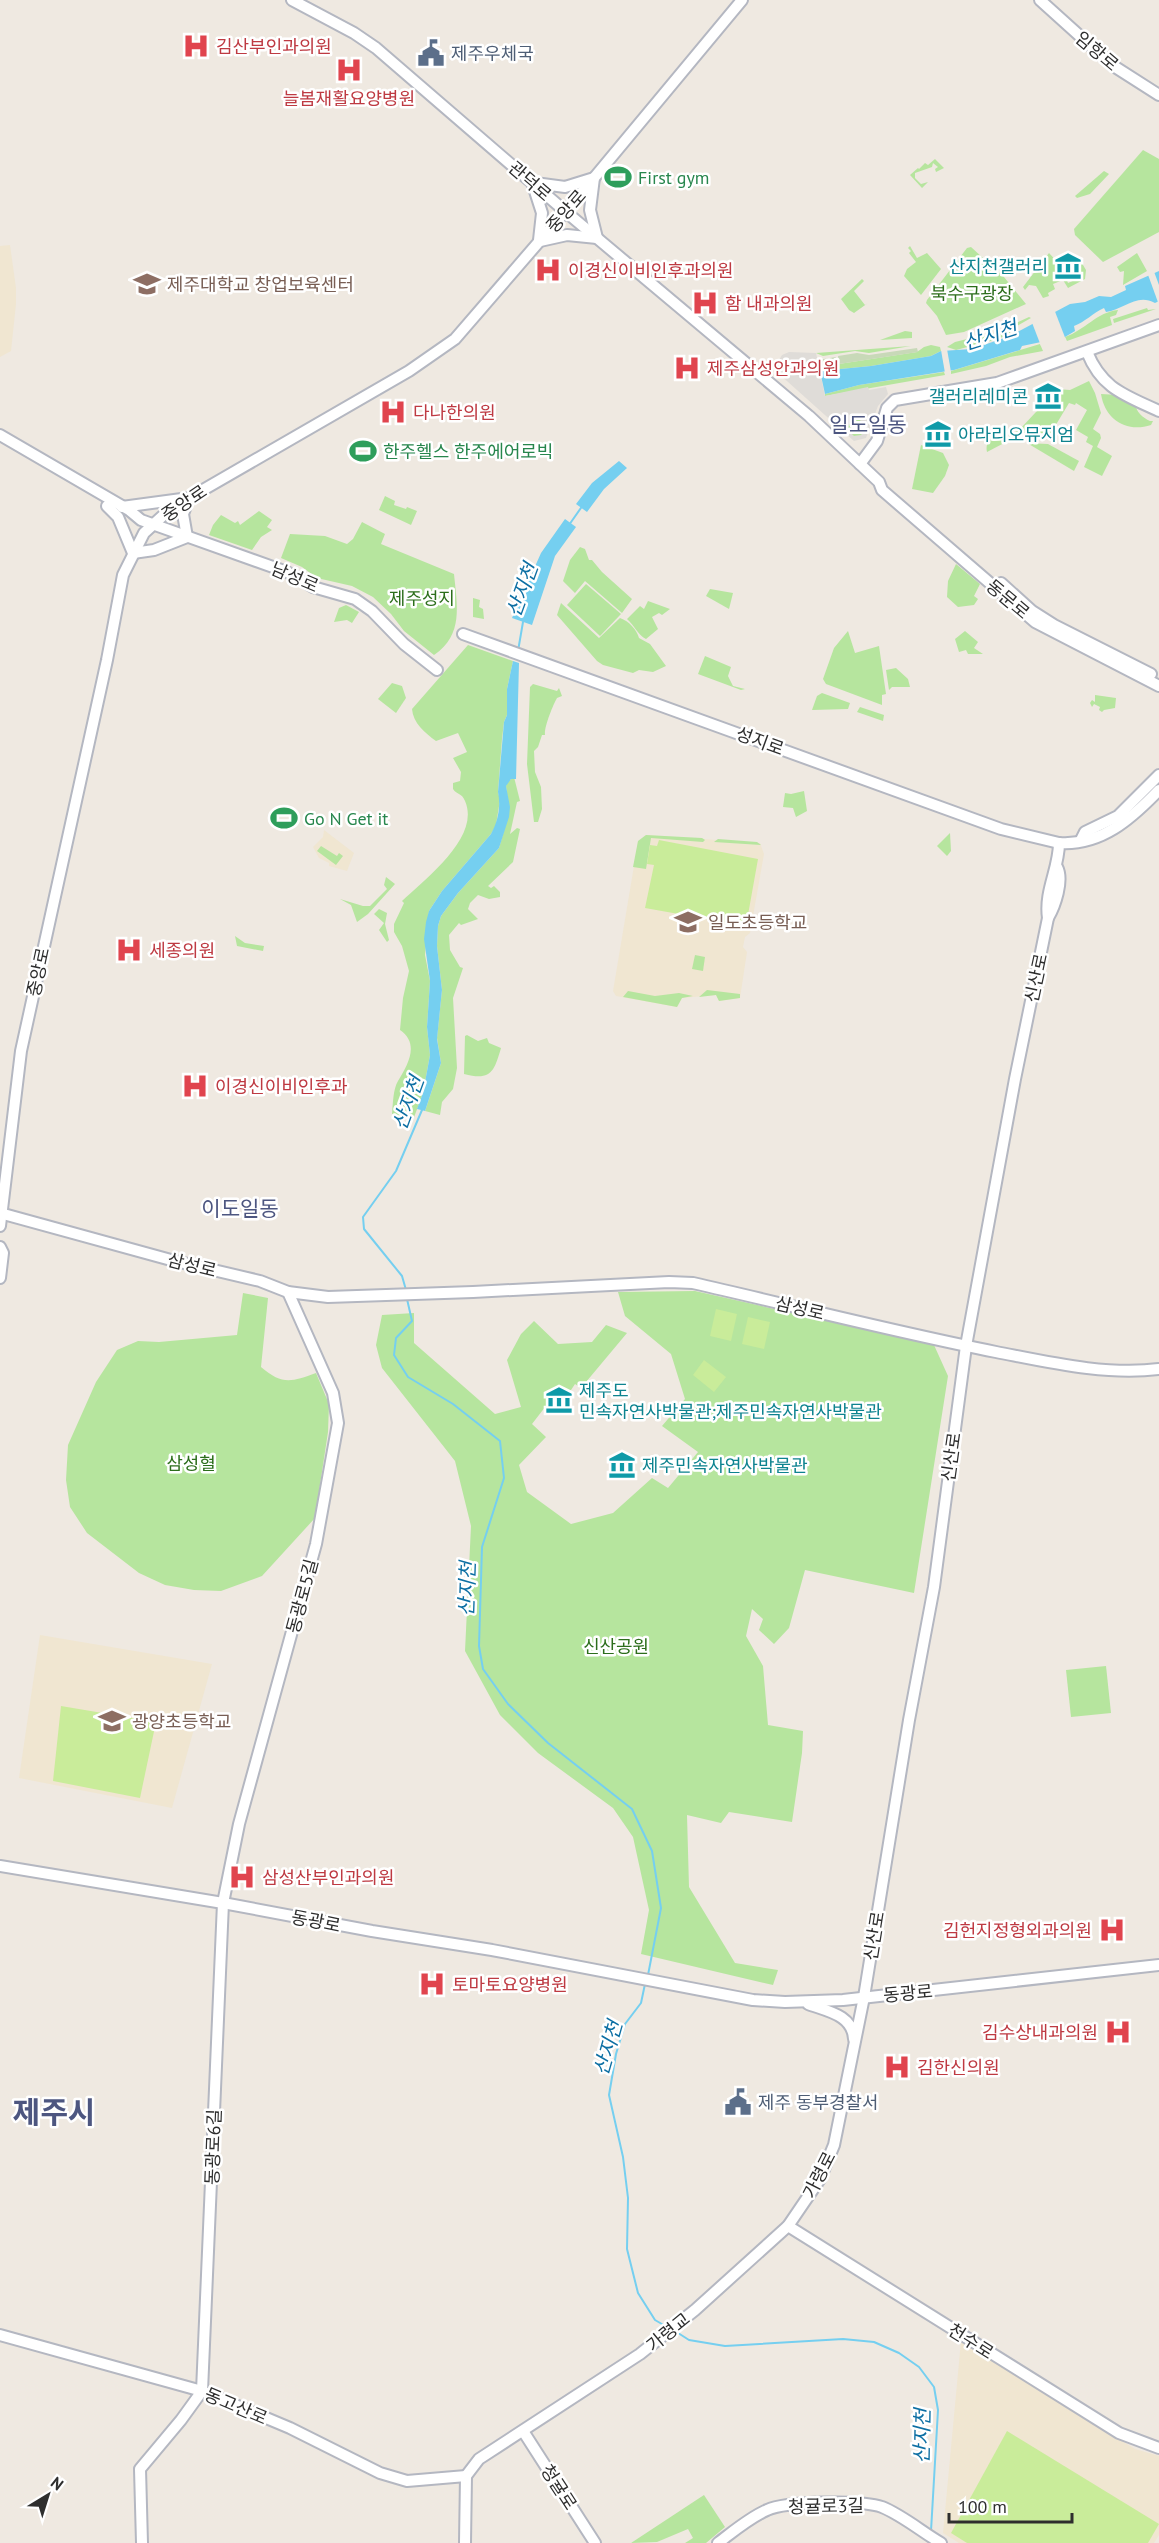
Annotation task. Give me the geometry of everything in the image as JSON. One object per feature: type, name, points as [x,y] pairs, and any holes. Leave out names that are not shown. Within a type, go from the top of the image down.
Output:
[{"type":"main road","name":"관덕로","points":[[292,0],[354,33],[376,48],[760,375]]},
{"type":"main road","name":"중앙로","points":[[0,1226],[21,1051],[107,660],[123,575],[144,533],[189,498],[435,354],[455,339],[566,212],[742,0]]},
{"type":"main road","name":"임항로","points":[[1040,0],[1112,65],[1159,95]]},
{"type":"main road","points":[[594,178],[590,210],[597,238],[567,235],[539,242],[542,213],[532,182],[565,188],[594,178]]},
{"type":"main road","points":[[860,464],[877,441],[887,408],[895,400],[991,384],[1159,325]]},
{"type":"main road","points":[[1087,352],[1107,384],[1159,411]]},
{"type":"main road","name":"동문로","points":[[760,375],[809,416],[879,482],[887,485],[1032,611],[1054,625],[1159,677]]},
{"type":"main road","points":[[1107,384],[1159,406]]},
{"type":"main road","name":"남성로","points":[[0,435],[129,510],[134,517]]},
{"type":"main road","name":"남성로","points":[[0,443],[126,517],[134,517],[287,572],[312,587],[355,599],[372,611],[404,644],[437,670]]},
{"type":"main road","name":"동문로","points":[[879,482],[882,490],[1035,622],[1159,686]]},
{"type":"main road","points":[[106,506],[118,517],[133,553],[154,550],[187,537],[183,514],[189,498],[122,507]]},
{"type":"main road","name":"성지로","points":[[463,634],[1001,829],[1059,843]]},
{"type":"main road","points":[[1059,843],[1073,844],[1081,840],[1085,832],[1119,816],[1159,775]]},
{"type":"main road","points":[[1081,840],[1089,842],[1117,828],[1131,819],[1159,790]]},
{"type":"main road","name":"신산로","points":[[864,1997],[933,1587],[966,1346],[1015,1079],[1048,918],[1046,907],[1052,872],[1057,867],[1059,843]]},
{"type":"main road","name":"삼성로","points":[[1,1213],[171,1260],[260,1281],[288,1292],[328,1297],[385,1296],[669,1282],[693,1283],[1036,1360],[1110,1371],[1137,1372],[1159,1369]]},
{"type":"main road","points":[[0,1247],[3,1253],[0,1278]]},
{"type":"main road","name":"동광로5길","points":[[223,1903],[239,1824],[316,1544],[338,1423],[333,1393],[288,1292]]},
{"type":"main road","name":"동광로","points":[[0,1866],[223,1903],[372,1932],[633,1975],[753,2000],[803,2001],[864,1997],[1159,1965]]},
{"type":"main road","name":"동광로6길","points":[[202,2391],[223,1903]]},
{"type":"main road","name":"가령로","points":[[695,2310],[788,2226],[820,2179],[834,2145],[864,1997]]},
{"type":"main road","points":[[803,2001],[838,2015],[848,2022],[853,2031],[854,2051]]},
{"type":"main road","name":"천수로","points":[[788,2226],[1119,2433],[1159,2448]]},
{"type":"main road","name":"가령교","points":[[523,2431],[640,2354],[695,2310]]},
{"type":"main road","name":"동고산로","points":[[0,2335],[202,2391],[290,2428],[380,2473],[407,2481],[466,2476]]},
{"type":"main road","points":[[142,2543],[140,2469],[202,2391]]},
{"type":"main road","points":[[465,2543],[466,2476],[479,2459],[523,2431]]},
{"type":"main road","name":"청귤로","points":[[523,2431],[595,2543]]},
{"type":"main road","name":"청귤로3길","points":[[718,2543],[770,2509],[789,2505],[864,2503],[882,2507],[941,2543]]},
{"type":"shaded area","points":[[10,245],[16,304],[11,351],[0,357],[0,246]]},
{"type":"shaded area","points":[[789,352],[816,353],[825,396],[868,387],[869,390],[886,387],[888,394],[878,406],[866,438],[854,441],[778,373],[778,362],[782,355]],"holes":[[[852,420],[861,421],[858,424],[860,426],[864,424],[865,430],[861,435],[854,436],[848,426]]]},
{"type":"shaded area","points":[[324,830],[354,853],[347,871],[329,866],[329,863],[319,858],[313,847],[323,837]]},
{"type":"shaded area","name":"일도초등학교","points":[[646,835],[760,843],[764,854],[750,933],[745,937],[743,947],[747,952],[740,998],[719,1001],[716,995],[682,998],[677,1007],[616,996],[613,991],[638,842]]},
{"type":"shaded area","name":"광양초등학교","points":[[40,1635],[212,1664],[172,1808],[19,1778]]},
{"type":"shaded area","points":[[961,2341],[1135,2449],[1159,2456],[1159,2535],[1154,2543],[959,2543],[943,2533]]},
{"type":"green space","points":[[1143,150],[1159,159],[1159,232],[1103,262],[1075,235],[1074,229]]},
{"type":"green space","points":[[935,159],[944,168],[936,172],[935,169],[938,167],[933,163],[932,167],[915,173],[915,178],[921,184],[928,182],[922,188],[910,175],[925,163],[928,165]]},
{"type":"green space","points":[[1104,171],[1109,174],[1090,194],[1077,198],[1075,196]]},
{"type":"green space","points":[[910,246],[917,258],[927,253],[941,269],[921,295],[904,276],[907,269],[916,262],[909,253]]},
{"type":"green space","name":"북수구광장","points":[[971,247],[1004,277],[1026,304],[964,332],[946,335],[937,316],[926,303],[967,248]]},
{"type":"green space","points":[[1049,253],[1062,267],[1068,283],[1082,277],[1077,260],[1080,260],[1086,270],[1085,279],[1068,288],[1063,280],[1053,284],[1055,289],[1048,293],[1049,296],[1043,298],[1036,286],[1029,285],[1025,290],[1023,287]]},
{"type":"green space","points":[[1137,253],[1147,271],[1123,285],[1124,271],[1120,272],[1117,267]]},
{"type":"green space","points":[[862,279],[864,281],[854,291],[865,305],[868,303],[854,313],[841,299]]},
{"type":"green space","points":[[1147,308],[1148,310],[1156,309],[1114,323],[1113,319]]},
{"type":"green space","points":[[1118,310],[1116,315],[1110,317],[1112,325],[1067,341],[1065,337],[1104,314]]},
{"type":"green space","points":[[1031,318],[1015,327],[1008,335],[956,350],[947,347],[955,342],[988,336]]},
{"type":"green space","points":[[905,331],[912,332],[912,338],[880,340]]},
{"type":"green space","points":[[1040,344],[1043,351],[1010,357],[986,366],[951,374],[951,371]]},
{"type":"green space","points":[[931,345],[940,347],[941,351],[931,356],[871,366],[820,371],[819,367],[917,352]]},
{"type":"green space","points":[[911,346],[869,353],[855,351],[823,356],[816,353]]},
{"type":"green space","points":[[917,348],[918,352],[839,364],[838,356],[857,353],[869,355]]},
{"type":"green space","points":[[836,357],[837,365],[819,367],[818,360]]},
{"type":"green space","points":[[944,372],[945,375],[825,396],[825,394],[859,385]]},
{"type":"green space","points":[[1089,381],[1101,413],[1093,429],[1100,434],[1101,438],[1097,447],[1112,456],[1102,476],[1084,467],[1093,446],[1086,442],[1088,437],[1076,430],[1087,410],[1076,403],[1075,405],[1069,403],[1051,433],[1023,433],[987,452],[991,439],[999,435],[1003,441],[1020,429],[1036,412],[1057,396],[1057,389],[1070,390]]},
{"type":"green space","points":[[1101,394],[1118,395],[1136,404],[1140,414],[1147,420],[1153,421],[1151,425],[1134,427],[1118,422],[1107,411]]},
{"type":"green space","points":[[857,419],[863,422],[866,428],[863,434],[857,437],[851,434],[848,428],[851,422]]},
{"type":"green space","points":[[1027,443],[1048,444],[1079,461],[1074,471]]},
{"type":"green space","points":[[921,445],[943,453],[949,465],[945,476],[933,493],[912,489]]},
{"type":"green space","points":[[385,496],[395,501],[394,505],[417,511],[411,525],[379,510]]},
{"type":"green space","points":[[259,511],[272,520],[267,527],[272,530],[261,537],[252,550],[209,535],[221,515],[235,523],[238,521],[240,525]]},
{"type":"green space","name":"제주성지","points":[[362,522],[385,534],[381,544],[454,574],[457,608],[454,629],[444,647],[434,655],[404,631],[391,614],[373,597],[352,586],[317,578],[302,567],[281,558],[290,534],[325,536],[347,544],[353,539]]},
{"type":"green space","points":[[580,547],[585,549],[589,560],[592,560],[632,599],[622,613],[585,581],[575,593],[563,581],[570,560]]},
{"type":"green space","points":[[956,564],[980,584],[974,596],[978,599],[974,605],[958,607],[947,597],[948,581]]},
{"type":"green space","points":[[586,584],[621,614],[600,636],[567,605]]},
{"type":"green space","points":[[710,589],[733,593],[729,609],[706,596]]},
{"type":"green space","points":[[473,598],[480,600],[479,607],[483,609],[484,619],[473,617]]},
{"type":"green space","points":[[648,601],[670,609],[662,615],[659,613],[652,617],[658,629],[646,639],[627,619],[640,606],[644,609]]},
{"type":"green space","points":[[561,603],[599,638],[620,618],[626,621],[639,638],[650,644],[666,666],[653,672],[639,670],[633,673],[603,665],[557,615]]},
{"type":"green space","points":[[346,605],[359,612],[352,623],[347,620],[334,622],[339,608]]},
{"type":"green space","points":[[848,631],[855,653],[879,646],[886,694],[882,695],[882,705],[826,684],[823,679],[834,648]]},
{"type":"green space","points":[[965,631],[978,642],[974,648],[983,654],[968,654],[966,650],[959,652],[955,639]]},
{"type":"green space","points":[[468,645],[513,661],[507,689],[507,715],[502,739],[498,792],[500,800],[496,825],[491,834],[442,891],[429,911],[425,955],[430,981],[427,1027],[430,1055],[423,1093],[413,1120],[392,1114],[396,1084],[408,1061],[411,1048],[410,1041],[400,1030],[403,998],[409,971],[402,946],[394,932],[394,924],[404,903],[402,901],[436,869],[458,843],[465,829],[468,815],[464,798],[453,789],[453,783],[460,781],[461,772],[453,758],[467,752],[458,733],[436,741],[417,723],[412,709]]},
{"type":"green space","points":[[705,656],[731,667],[728,676],[733,686],[745,689],[741,690],[698,674]]},
{"type":"green space","points":[[896,668],[908,679],[910,687],[892,687],[889,690],[886,670]]},
{"type":"green space","points":[[392,683],[402,686],[406,698],[396,713],[378,699]]},
{"type":"green space","points":[[533,684],[557,691],[559,688],[562,696],[555,701],[545,735],[542,735],[534,751],[535,772],[541,787],[542,809],[538,822],[534,822],[527,764],[530,687]]},
{"type":"green space","points":[[822,693],[850,703],[848,709],[812,710],[817,696]]},
{"type":"green space","points":[[1095,695],[1116,698],[1115,708],[1102,712],[1099,710],[1100,707],[1094,704],[1092,707],[1090,703],[1092,700],[1095,702]]},
{"type":"green space","points":[[860,707],[884,715],[883,721],[857,712]]},
{"type":"green space","points":[[514,777],[520,801],[517,802],[510,834],[517,828],[520,829],[513,862],[488,886],[491,888],[494,886],[500,892],[500,897],[489,899],[478,895],[470,903],[468,909],[478,919],[461,925],[459,923],[449,935],[450,950],[460,967],[463,968],[453,998],[457,1068],[453,1089],[442,1102],[440,1115],[425,1111],[441,1063],[437,1038],[442,990],[437,946],[438,926],[441,916],[458,893],[499,848],[509,813],[506,786],[507,782]]},
{"type":"green space","points":[[804,791],[807,811],[796,817],[793,808],[783,807],[785,793]]},
{"type":"green space","points":[[950,833],[951,851],[947,856],[937,846]]},
{"type":"green space","points":[[646,835],[705,840],[703,842],[651,838],[646,869],[633,867],[638,841]]},
{"type":"green space","points":[[718,839],[757,842],[761,845],[714,842]]},
{"type":"green space","points":[[659,840],[758,859],[746,926],[645,908],[654,865],[647,864],[650,845],[657,846]]},
{"type":"green space","points":[[321,846],[337,856],[339,853],[343,856],[336,865],[317,851]]},
{"type":"green space","points":[[386,877],[395,884],[368,914],[357,922],[351,905],[340,899],[370,906],[387,889],[384,885]]},
{"type":"green space","points":[[379,909],[387,913],[385,924],[389,940],[387,942],[379,930],[384,923],[374,914]]},
{"type":"green space","points":[[235,936],[245,943],[264,946],[263,951],[237,946]]},
{"type":"green space","points":[[695,955],[705,957],[703,971],[692,969]]},
{"type":"green space","points":[[707,990],[740,994],[740,998],[719,1001],[716,995],[699,997]]},
{"type":"green space","points":[[628,991],[655,996],[679,993],[693,996],[682,998],[677,1007],[623,997]]},
{"type":"green space","points":[[465,1036],[478,1041],[487,1038],[489,1043],[501,1048],[490,1073],[480,1076],[464,1074]]},
{"type":"green space","name":"신산공원","points":[[695,1291],[934,1345],[948,1376],[914,1593],[805,1570],[789,1628],[774,1644],[759,1630],[763,1619],[752,1609],[746,1636],[763,1666],[768,1725],[803,1731],[792,1822],[729,1812],[721,1823],[687,1815],[689,1887],[735,1963],[778,1970],[773,1985],[641,1954],[649,1910],[633,1837],[613,1808],[538,1753],[500,1715],[465,1651],[471,1526],[455,1461],[382,1368],[376,1345],[382,1315],[414,1313],[414,1343],[495,1414],[521,1407],[507,1360],[521,1334],[534,1321],[558,1344],[592,1342],[606,1325],[627,1333],[581,1388],[575,1384],[559,1408],[549,1402],[532,1424],[546,1437],[519,1465],[527,1492],[571,1524],[613,1513],[652,1478],[668,1488],[698,1452],[662,1426],[685,1399],[671,1354],[625,1316],[618,1292]]},
{"type":"green space","name":"삼성혈","points":[[243,1293],[268,1298],[261,1367],[275,1377],[287,1380],[316,1373],[329,1404],[328,1432],[315,1518],[262,1576],[221,1591],[194,1590],[165,1585],[139,1573],[87,1533],[70,1507],[66,1480],[68,1445],[96,1382],[117,1350],[138,1341],[159,1342],[237,1335]]},
{"type":"green space","points":[[716,1309],[737,1314],[731,1341],[710,1336]]},
{"type":"green space","points":[[748,1317],[770,1322],[764,1349],[742,1344]]},
{"type":"green space","points":[[704,1360],[726,1377],[714,1392],[693,1375]]},
{"type":"green space","points":[[1106,1666],[1111,1713],[1071,1717],[1066,1670]]},
{"type":"green space","points":[[61,1706],[156,1722],[140,1798],[53,1781]]},
{"type":"green space","points":[[1007,2431],[1159,2524],[1148,2543],[967,2543],[951,2533]]},
{"type":"green space","points":[[704,2495],[725,2527],[706,2543],[685,2543],[693,2538],[688,2529],[657,2542],[631,2543]]},
{"type":"water","points":[[1159,271],[1159,301],[1155,303],[1148,300],[1136,301],[1106,312],[1104,308],[1074,326],[1075,331],[1065,337],[1022,346],[1020,350],[954,370],[859,385],[825,394],[820,371],[871,366],[931,356],[941,351],[972,349],[1010,336],[1070,304],[1085,302],[1099,296],[1111,297],[1126,290],[1125,286]]},
{"type":"water","points":[[619,461],[627,468],[604,489],[587,512],[576,504],[592,483]]},
{"type":"water","points":[[565,519],[576,527],[555,556],[532,625],[512,618],[541,553]]},
{"type":"water","points":[[513,661],[519,663],[516,779],[511,779],[506,786],[510,807],[509,817],[499,848],[458,893],[441,916],[438,926],[437,946],[442,990],[437,1039],[441,1063],[425,1111],[417,1109],[423,1093],[430,1055],[427,1027],[430,981],[424,939],[426,922],[429,911],[442,891],[491,834],[495,824],[499,808],[498,792],[504,722],[507,715],[507,689]]},
{"type":"pier","points":[[1153,269],[1159,285],[1159,305],[1147,272]]},
{"type":"pier","points":[[1054,309],[1066,340],[1041,346],[1031,320]]},
{"type":"pier","points":[[947,349],[951,372],[945,373],[941,350]]},
{"type":"waterway","name":"산지천","points":[[569,525],[583,505]]},
{"type":"waterway","name":"산지천","points":[[518,651],[523,622]]},
{"type":"waterway","name":"산지천","points":[[406,1290],[402,1276],[364,1229],[363,1217],[396,1171],[422,1110]]},
{"type":"waterway","name":"산지천","points":[[407,1299],[412,1321],[396,1338],[394,1355],[408,1377],[453,1404],[500,1441],[504,1478],[482,1547],[479,1646],[483,1669],[508,1704],[548,1743],[632,1809],[652,1851],[661,1908],[648,1975]]},
{"type":"waterway","name":"산지천","points":[[645,1984],[641,2003],[625,2024],[616,2054],[609,2095],[623,2157],[628,2198],[627,2249],[638,2293],[655,2320],[667,2327]]},
{"type":"waterway","name":"산지천","points":[[675,2331],[689,2340],[725,2346],[843,2339],[874,2342],[899,2353],[919,2367],[934,2387],[938,2410],[931,2531]]},
{"type":"place","name":"김산부인과의원","points":[[196,46]]},
{"type":"place","name":"제주우체국","points":[[431,53]]},
{"type":"place","name":"늘봄재활요양병원","points":[[349,70]]},
{"type":"place","name":"First gym","points":[[618,177]]},
{"type":"place","name":"산지천갤러리","points":[[1068,266]]},
{"type":"place","name":"이경신이비인후과의원","points":[[548,270]]},
{"type":"place","name":"제주대학교 창업보육센터","points":[[147,284]]},
{"type":"place","name":"함 내과의원","points":[[705,303]]},
{"type":"place","name":"제주삼성안과의원","points":[[687,368]]},
{"type":"place","name":"갤러리레미콘","points":[[1048,396]]},
{"type":"place","name":"다나한의원","points":[[393,412]]},
{"type":"place","name":"아라리오뮤지엄","points":[[938,434]]},
{"type":"place","name":"한주헬스 한주에어로빅","points":[[363,451]]},
{"type":"place","name":"Go N Get it","points":[[284,818]]},
{"type":"place","name":"일도초등학교","points":[[688,922]]},
{"type":"place","name":"세종의원","points":[[129,950]]},
{"type":"place","name":"이경신이비인후과","points":[[195,1086]]},
{"type":"place","name":"제주도 민속자연사박물관;제주민속자연사박물관","points":[[559,1400]]},
{"type":"place","name":"제주민속자연사박물관","points":[[622,1465]]},
{"type":"place","name":"광양초등학교","points":[[112,1721]]},
{"type":"place","name":"삼성산부인과의원","points":[[242,1877]]},
{"type":"place","name":"김헌지정형외과의원","points":[[1112,1930]]},
{"type":"place","name":"토마토요양병원","points":[[432,1984]]},
{"type":"place","name":"김수상내과의원","points":[[1118,2032]]},
{"type":"place","name":"김한신의원","points":[[897,2067]]},
{"type":"place","name":"제주 동부경찰서","points":[[738,2102]]},
{"type":"district","name":"일도일동","points":[[868,424]]},
{"type":"district","name":"이도일동","points":[[240,1208]]},
{"type":"district","name":"제주시","points":[[54,2111]]}]
